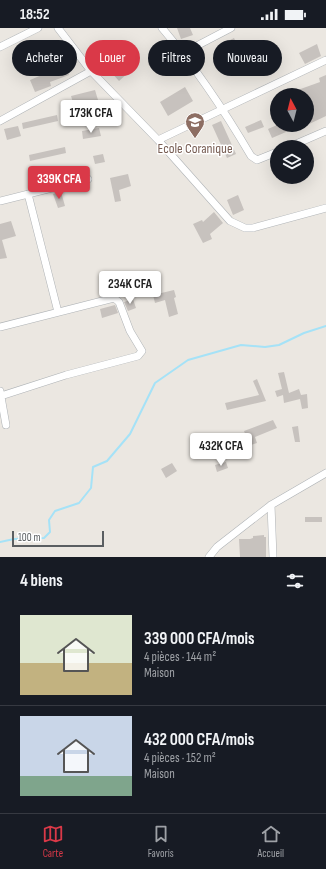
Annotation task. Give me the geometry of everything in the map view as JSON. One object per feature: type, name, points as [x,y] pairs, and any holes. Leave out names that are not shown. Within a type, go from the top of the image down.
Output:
[{"type":"street","points":[[0,47],[38,28]]},
{"type":"street","points":[[58,28],[85,63]]},
{"type":"street","points":[[162,28],[172,40]]},
{"type":"street","points":[[205,42],[231,28]]},
{"type":"street","points":[[158,140],[326,60]]},
{"type":"street","points":[[0,121],[85,74]]},
{"type":"street","points":[[96,76],[158,140],[236,226],[253,228],[326,208]]},
{"type":"street","points":[[200,76],[223,108],[253,159],[262,159],[270,155]]},
{"type":"street","points":[[305,140],[326,131]]},
{"type":"street","points":[[0,201],[88,179]]},
{"type":"street","points":[[28,194],[58,312]]},
{"type":"street","points":[[0,327],[111,298],[117,299],[142,353],[138,356],[0,394],[6,425]]},
{"type":"street","points":[[209,557],[216,547],[271,505],[326,473]]},
{"type":"street","points":[[271,505],[273,557]]},
{"type":"building","points":[[177,28],[190,28],[193,35],[181,39]]},
{"type":"building","points":[[317,44],[321,56],[305,64],[299,53]]},
{"type":"building","points":[[326,75],[326,116],[314,122],[314,88],[303,88],[320,82],[319,78]]},
{"type":"building","points":[[39,76],[66,76],[50,82],[51,86],[35,92],[30,80]]},
{"type":"building","points":[[114,76],[125,76],[119,81]]},
{"type":"building","points":[[185,87],[193,101],[168,116],[160,102]]},
{"type":"building","points":[[95,90],[98,100],[83,104],[84,106],[75,109],[71,96]]},
{"type":"building","points":[[57,115],[58,121],[23,129],[22,123]]},
{"type":"building","points":[[261,120],[264,127],[248,133],[245,127]]},
{"type":"building","points":[[221,121],[236,154],[227,158],[212,125]]},
{"type":"building","points":[[18,126],[21,136],[7,140],[4,129]]},
{"type":"building","points":[[99,128],[101,136],[83,139],[82,131]]},
{"type":"building","points":[[270,128],[270,132],[286,132],[272,138],[268,129]]},
{"type":"building","points":[[65,147],[66,153],[30,161],[29,155]]},
{"type":"building","points":[[103,154],[105,162],[95,164],[93,156]]},
{"type":"building","points":[[48,169],[50,177],[36,181],[34,173]]},
{"type":"building","points":[[128,174],[131,186],[119,190],[121,201],[115,202],[110,178]]},
{"type":"building","points":[[61,192],[65,206],[58,208],[53,194]]},
{"type":"building","points":[[238,195],[244,210],[233,215],[227,200]]},
{"type":"building","points":[[214,212],[223,223],[210,234],[212,239],[203,243],[193,224],[202,220],[203,222]]},
{"type":"building","points":[[11,221],[16,236],[2,240],[7,258],[0,259],[0,224]]},
{"type":"building","points":[[174,290],[176,297],[174,298],[178,314],[169,317],[165,300],[155,303],[153,295]]},
{"type":"building","points":[[133,299],[136,308],[128,311],[124,302]]},
{"type":"building","points":[[115,305],[118,313],[102,318],[100,309]]},
{"type":"building","points":[[284,372],[289,393],[299,389],[301,395],[307,394],[308,408],[302,409],[300,399],[284,403],[283,395],[277,397],[275,391],[282,389],[278,373]]},
{"type":"building","points":[[257,379],[266,401],[227,410],[225,403],[259,395],[253,381]]},
{"type":"building","points":[[273,420],[277,428],[255,437],[257,443],[228,453],[226,450],[235,445],[248,441],[244,431]]},
{"type":"building","points":[[298,426],[300,442],[295,442],[292,427]]},
{"type":"building","points":[[226,462],[228,468],[217,472],[215,465]]},
{"type":"building","points":[[172,463],[177,471],[166,478],[161,469]]},
{"type":"building","points":[[305,517],[322,517],[322,522],[305,522]]},
{"type":"building","points":[[264,535],[264,537],[266,537],[266,557],[240,557],[239,539],[250,539],[253,538],[253,536]]},
{"type":"waterway","points":[[0,542],[14,539],[44,538],[50,532],[49,520],[55,511],[79,503],[91,488],[93,467],[107,461],[130,434],[155,383],[188,360],[241,345],[265,347],[279,345],[304,333],[326,326]]},
{"type":"place","name":"Ecole Coranique","points":[[195,139]]}]
